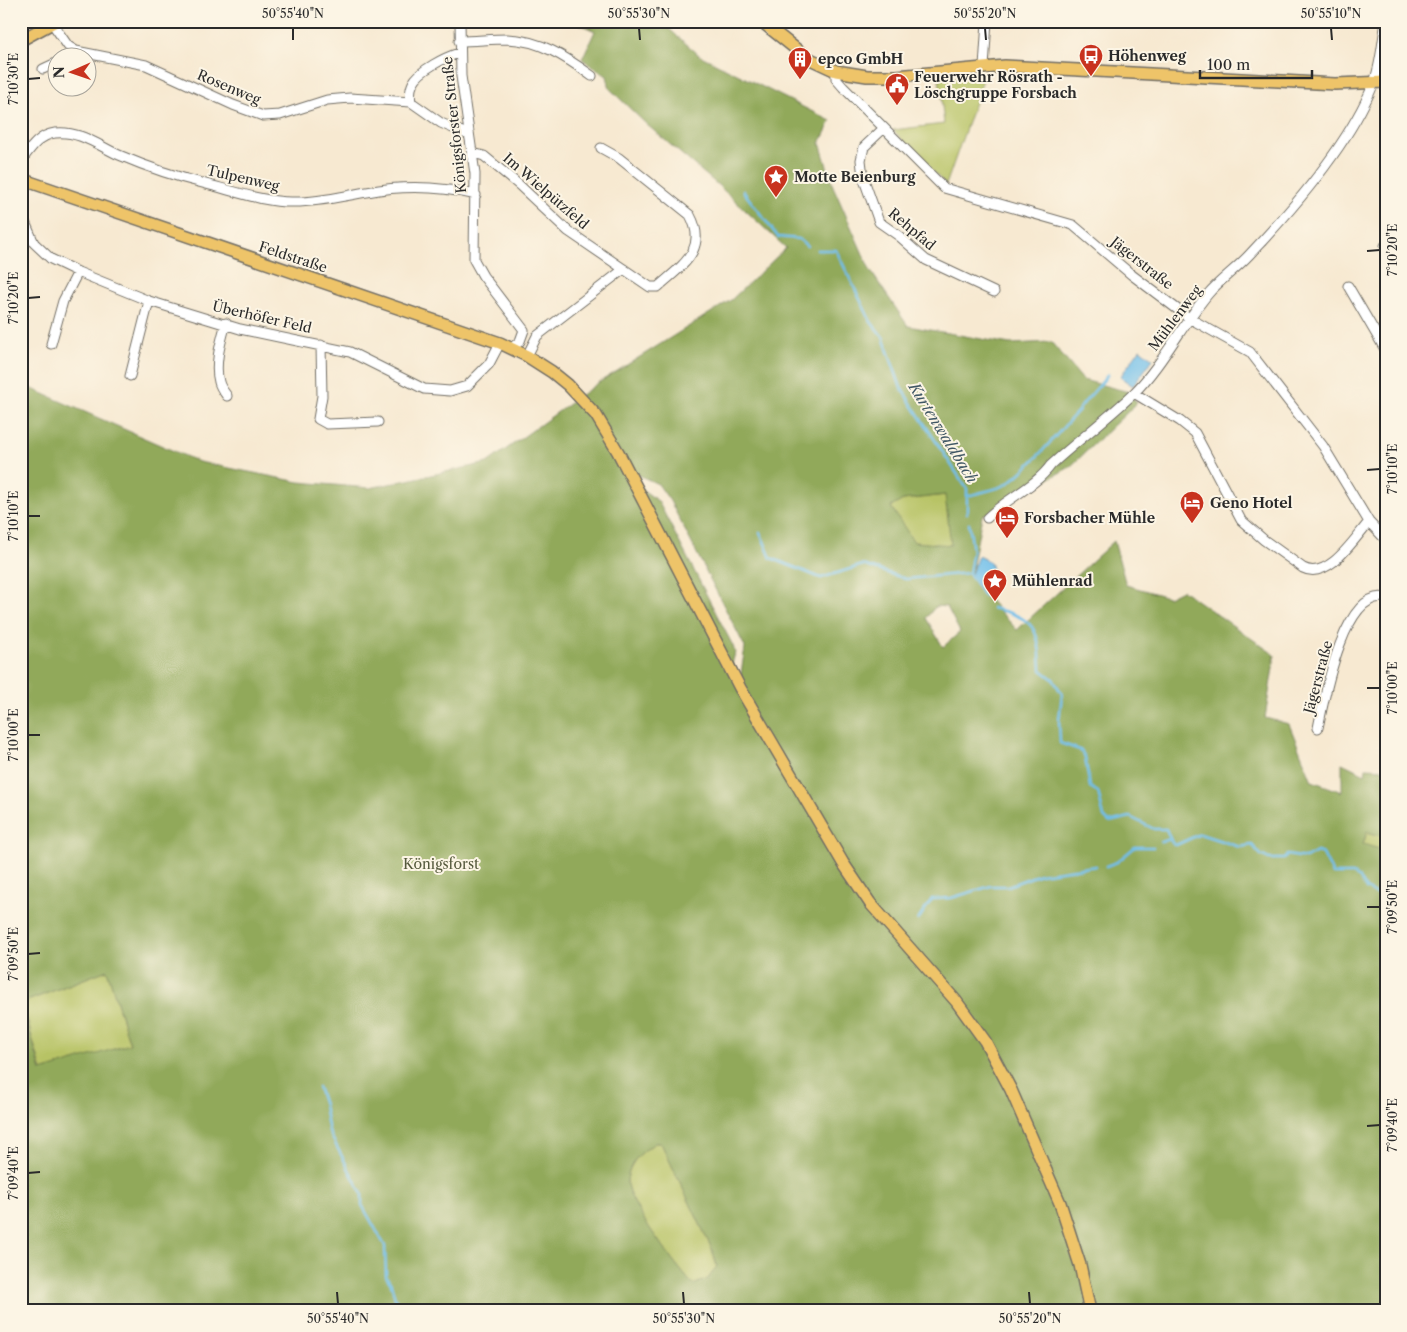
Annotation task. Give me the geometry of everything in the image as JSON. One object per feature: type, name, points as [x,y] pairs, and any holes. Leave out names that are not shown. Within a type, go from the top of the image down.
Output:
[{"type":"main road","points":[[761,21],[773,26],[806,57],[836,71],[867,76],[888,77],[984,67],[1027,66],[1335,84],[1380,83]]},
{"type":"main road","points":[[21,40],[54,22]]},
{"type":"main road","name":"Feldstraße","points":[[21,179],[500,343],[527,356],[552,372],[588,406],[610,437],[740,688],[851,876],[870,903],[956,1001],[989,1049],[1011,1090],[1060,1203],[1078,1257],[1090,1311]]},
{"type":"street","name":"Königsforster Straße","points":[[460,21],[459,53],[473,153],[476,195],[473,248],[476,264],[524,330],[537,336]]},
{"type":"street","points":[[984,67],[987,21]]},
{"type":"street","points":[[54,22],[68,46],[71,48]]},
{"type":"street","name":"Mühlenweg","points":[[987,518],[1008,498],[1040,480],[1051,465],[1134,393],[1165,355],[1189,318],[1210,293],[1284,218],[1338,147],[1380,83],[1386,22]]},
{"type":"street","points":[[459,41],[506,39],[529,41],[570,60],[592,76]]},
{"type":"street","points":[[411,102],[410,90],[413,81],[444,58],[459,53]]},
{"type":"street","name":"Rosenweg","points":[[98,55],[146,65],[233,105],[263,116],[280,115],[327,100],[350,98],[411,102],[441,122],[469,135]]},
{"type":"street","points":[[43,70],[48,67]]},
{"type":"street","name":"Jägerstraße","points":[[836,71],[836,79],[944,188],[1072,225],[1189,318],[1250,352],[1323,446],[1369,522],[1386,540]]},
{"type":"street","name":"Rehpfad","points":[[884,128],[864,147],[860,160],[863,177],[879,222],[900,236],[926,260],[994,292]]},
{"type":"street","name":"Tulpenweg","points":[[21,161],[32,146],[43,137],[54,133],[66,133],[82,137],[120,155],[175,175],[284,202],[317,201],[365,192],[420,187],[445,188],[476,195]]},
{"type":"street","name":"Im Wielpützfeld","points":[[473,153],[484,156],[536,200],[568,231],[650,287],[658,287],[691,256],[696,244],[696,231],[690,215],[619,158],[601,148]]},
{"type":"street","name":"Überhöfer Feld","points":[[21,213],[34,243],[51,259],[78,272],[149,301],[226,323],[240,329],[350,352],[424,389],[442,392],[458,389],[475,380],[488,364],[500,343]]},
{"type":"street","points":[[527,356],[537,336],[624,269]]},
{"type":"street","points":[[51,344],[63,301],[78,272]]},
{"type":"street","points":[[1348,286],[1386,352]]},
{"type":"street","points":[[130,376],[149,301]]},
{"type":"street","points":[[226,323],[220,344],[219,383],[227,396]]},
{"type":"street","points":[[512,348],[520,341],[524,330]]},
{"type":"street","points":[[321,345],[322,396],[318,419],[327,424],[378,422]]},
{"type":"street","points":[[1134,393],[1195,433],[1241,520],[1264,540],[1303,568],[1319,571],[1330,566],[1369,522]]},
{"type":"street","name":"Jägerstraße","points":[[1318,728],[1340,642],[1365,602],[1374,597],[1386,598]]},
{"type":"green space","name":"Königsforst","points":[[573,21],[660,21],[699,55],[831,121],[820,143],[833,186],[870,270],[908,326],[1010,344],[1051,342],[1083,380],[1129,392],[1137,403],[1070,467],[982,516],[971,574],[976,585],[1017,630],[1114,541],[1126,585],[1168,597],[1182,590],[1275,655],[1265,718],[1289,724],[1312,781],[1342,792],[1342,763],[1365,774],[1366,768],[1386,769],[1386,837],[1367,832],[1363,844],[1386,851],[1386,1311],[21,1311],[21,384],[199,462],[299,482],[370,488],[487,463],[598,383],[731,300],[786,248],[719,186],[646,124],[610,89],[607,76],[582,59],[595,31]],"holes":[[[634,473],[658,484],[670,501],[745,647],[740,680],[732,664],[735,653],[733,646],[658,501],[643,490]],[[945,495],[951,545],[914,542],[891,507],[903,500]],[[936,606],[947,607],[960,632],[943,647],[926,618]],[[107,970],[130,1044],[41,1071],[22,1003]],[[655,1143],[661,1143],[712,1249],[717,1266],[708,1279],[693,1285],[654,1235],[635,1204],[629,1192],[628,1175],[632,1164],[644,1151]]]},
{"type":"green space","points":[[985,74],[946,185],[893,130],[944,124],[939,79]]},
{"type":"green space","points":[[946,495],[952,546],[913,542],[891,507],[903,500]]},
{"type":"green space","points":[[1367,832],[1386,837],[1386,851],[1363,845]]},
{"type":"green space","points":[[107,970],[130,1045],[42,1071],[22,1003]]},
{"type":"green space","points":[[655,1143],[661,1143],[712,1249],[717,1267],[708,1279],[693,1285],[654,1235],[629,1192],[627,1182],[632,1164],[644,1151]]},
{"type":"water","points":[[1140,349],[1153,359],[1133,386],[1120,377]]},
{"type":"water","points":[[978,556],[990,562],[992,571],[992,583],[985,595],[976,585],[971,574]]},
{"type":"waterway","name":"Kurtenwaldbach","points":[[743,191],[778,237],[799,239],[807,246]]},
{"type":"waterway","name":"Kurtenwaldbach","points":[[817,250],[836,250],[871,322],[883,337],[901,388],[967,489],[967,513]]},
{"type":"waterway","points":[[968,496],[1001,487],[1024,470],[1078,411],[1108,374]]},
{"type":"waterway","name":"Kurtenwaldbach","points":[[969,523],[973,551],[969,573],[984,596]]},
{"type":"waterway","points":[[760,532],[771,558],[821,578],[863,565],[906,579],[969,573]]},
{"type":"waterway","name":"Kurtenwaldbach","points":[[992,608],[1018,616],[1032,627],[1039,644],[1041,670],[1053,679],[1062,694],[1059,720],[1060,743],[1080,750],[1085,757],[1090,787],[1098,792],[1104,817],[1109,822],[1130,817],[1154,829],[1166,829],[1172,843],[1176,845],[1200,834],[1240,847],[1252,845],[1261,855],[1269,859],[1284,859],[1287,855],[1306,858],[1317,852],[1323,854],[1333,874],[1353,874],[1360,878],[1366,889],[1386,899]]},
{"type":"waterway","points":[[1161,842],[1170,839]]},
{"type":"waterway","points":[[1106,866],[1117,862],[1135,847],[1153,847]]},
{"type":"waterway","points":[[918,920],[932,899],[951,898],[991,886],[1008,886],[1040,874],[1096,866]]},
{"type":"waterway","points":[[318,1087],[324,1105],[329,1132],[362,1194],[362,1205],[385,1246],[386,1276],[391,1284],[399,1311]]},
{"type":"place","name":"Höhenweg","points":[[1091,77]]},
{"type":"place","name":"epco GmbH","points":[[800,80]]},
{"type":"place","name":"Feuerwehr Rösrath - Löschgruppe Forsbach","points":[[897,106]]},
{"type":"place","name":"Motte Beienburg","points":[[776,198]]},
{"type":"place","name":"Geno Hotel","points":[[1192,524]]},
{"type":"place","name":"Forsbacher Mühle","points":[[1007,539]]},
{"type":"place","name":"Mühlenrad","points":[[995,602]]}]
